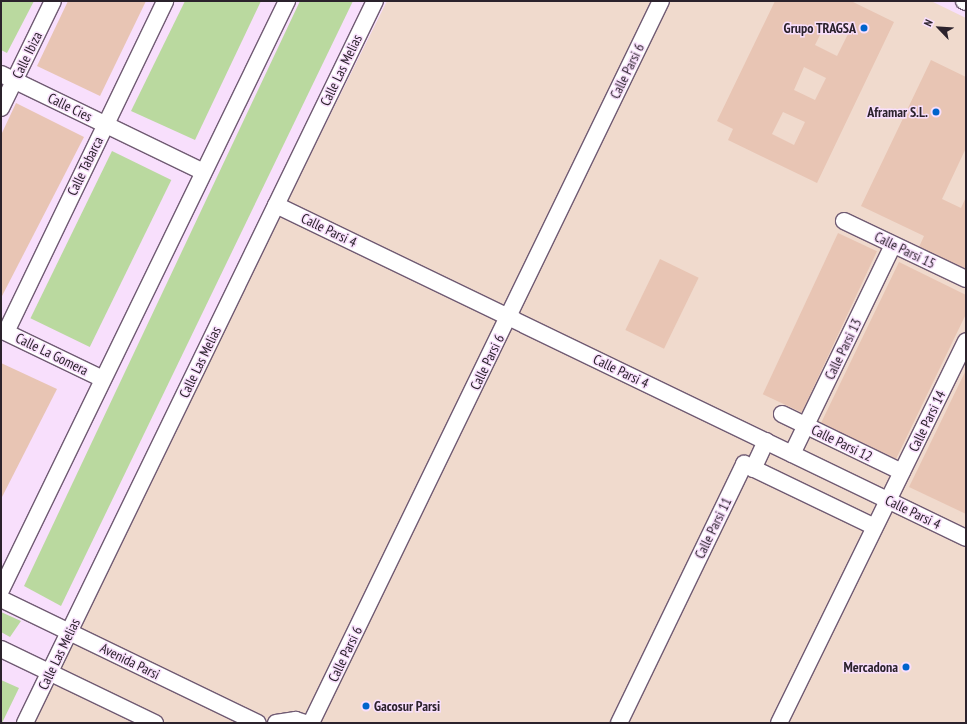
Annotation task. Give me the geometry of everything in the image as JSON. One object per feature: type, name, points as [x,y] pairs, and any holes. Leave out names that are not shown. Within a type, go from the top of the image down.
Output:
[{"type":"street","name":"Calle Ibiza","points":[[1,108],[8,77],[53,1]]},
{"type":"street","name":"Calle Tabarca","points":[[3,331],[165,1]]},
{"type":"street","points":[[1,590],[287,1]]},
{"type":"street","name":"Calle Las Melias","points":[[25,723],[375,1]]},
{"type":"street","name":"Calle Parsi 6","points":[[311,723],[661,1]]},
{"type":"street","name":"Calle Cies","points":[[8,77],[204,172]]},
{"type":"street","name":"Calle Parsi 4","points":[[276,204],[966,538]]},
{"type":"street","name":"Calle Parsi 15","points":[[844,221],[966,279]]},
{"type":"street","name":"Calle Parsi 13","points":[[792,454],[893,245]]},
{"type":"street","name":"Calle La Gomera","points":[[3,331],[103,379]]},
{"type":"street","name":"Calle Parsi 14","points":[[888,500],[966,341]]},
{"type":"street","name":"Calle Parsi 12","points":[[782,414],[902,472]]},
{"type":"street","points":[[766,441],[753,469],[875,527]]},
{"type":"street","name":"Calle Parsi 11","points":[[619,723],[744,464],[753,469]]},
{"type":"street","points":[[779,723],[888,500]]},
{"type":"street","name":"Avenida Parsi","points":[[1,599],[258,723]]},
{"type":"street","points":[[1,649],[155,723]]},
{"type":"street","points":[[276,723],[296,720],[304,723]]},
{"type":"shaded area","points":[[387,1],[931,1],[966,18],[965,723],[27,723]]},
{"type":"green space","points":[[1,1],[34,1],[7,53],[1,50]]},
{"type":"green space","points":[[185,1],[261,1],[195,140],[131,111]]},
{"type":"green space","points":[[300,1],[353,1],[61,606],[24,586]]},
{"type":"green space","points":[[112,151],[171,180],[90,347],[30,318]]},
{"type":"green space","points":[[1,612],[21,621],[10,637],[1,632]]},
{"type":"green space","points":[[1,680],[19,688],[2,723],[1,723]]},
{"type":"building","points":[[68,1],[146,1],[100,96],[37,66]]},
{"type":"building","points":[[775,1],[851,1],[894,22],[817,183],[728,140],[733,129],[717,121]],"holes":[[[826,23],[848,34],[837,56],[815,45]],[[804,67],[826,78],[815,100],[794,90]],[[783,112],[805,122],[794,145],[772,134]]]},
{"type":"building","name":"Aframar S.L.","points":[[931,60],[966,77],[966,148],[942,199],[961,208],[966,197],[966,270],[919,247],[924,236],[861,206]]},
{"type":"building","points":[[16,103],[84,137],[1,298],[1,135]]},
{"type":"building","points":[[838,233],[877,251],[802,412],[763,394]]},
{"type":"building","points":[[660,259],[699,278],[664,349],[625,330]]},
{"type":"building","points":[[899,262],[966,295],[966,314],[896,459],[821,423]]},
{"type":"building","points":[[1,363],[57,389],[1,499]]},
{"type":"building","points":[[966,370],[966,514],[909,487]]},
{"type":"place","name":"Grupo TRAGSA","points":[[864,28]]},
{"type":"place","name":"Aframar S.L.","points":[[936,112]]},
{"type":"place","name":"Mercadona","points":[[906,667]]},
{"type":"place","name":"Gacosur Parsi","points":[[366,706]]}]
